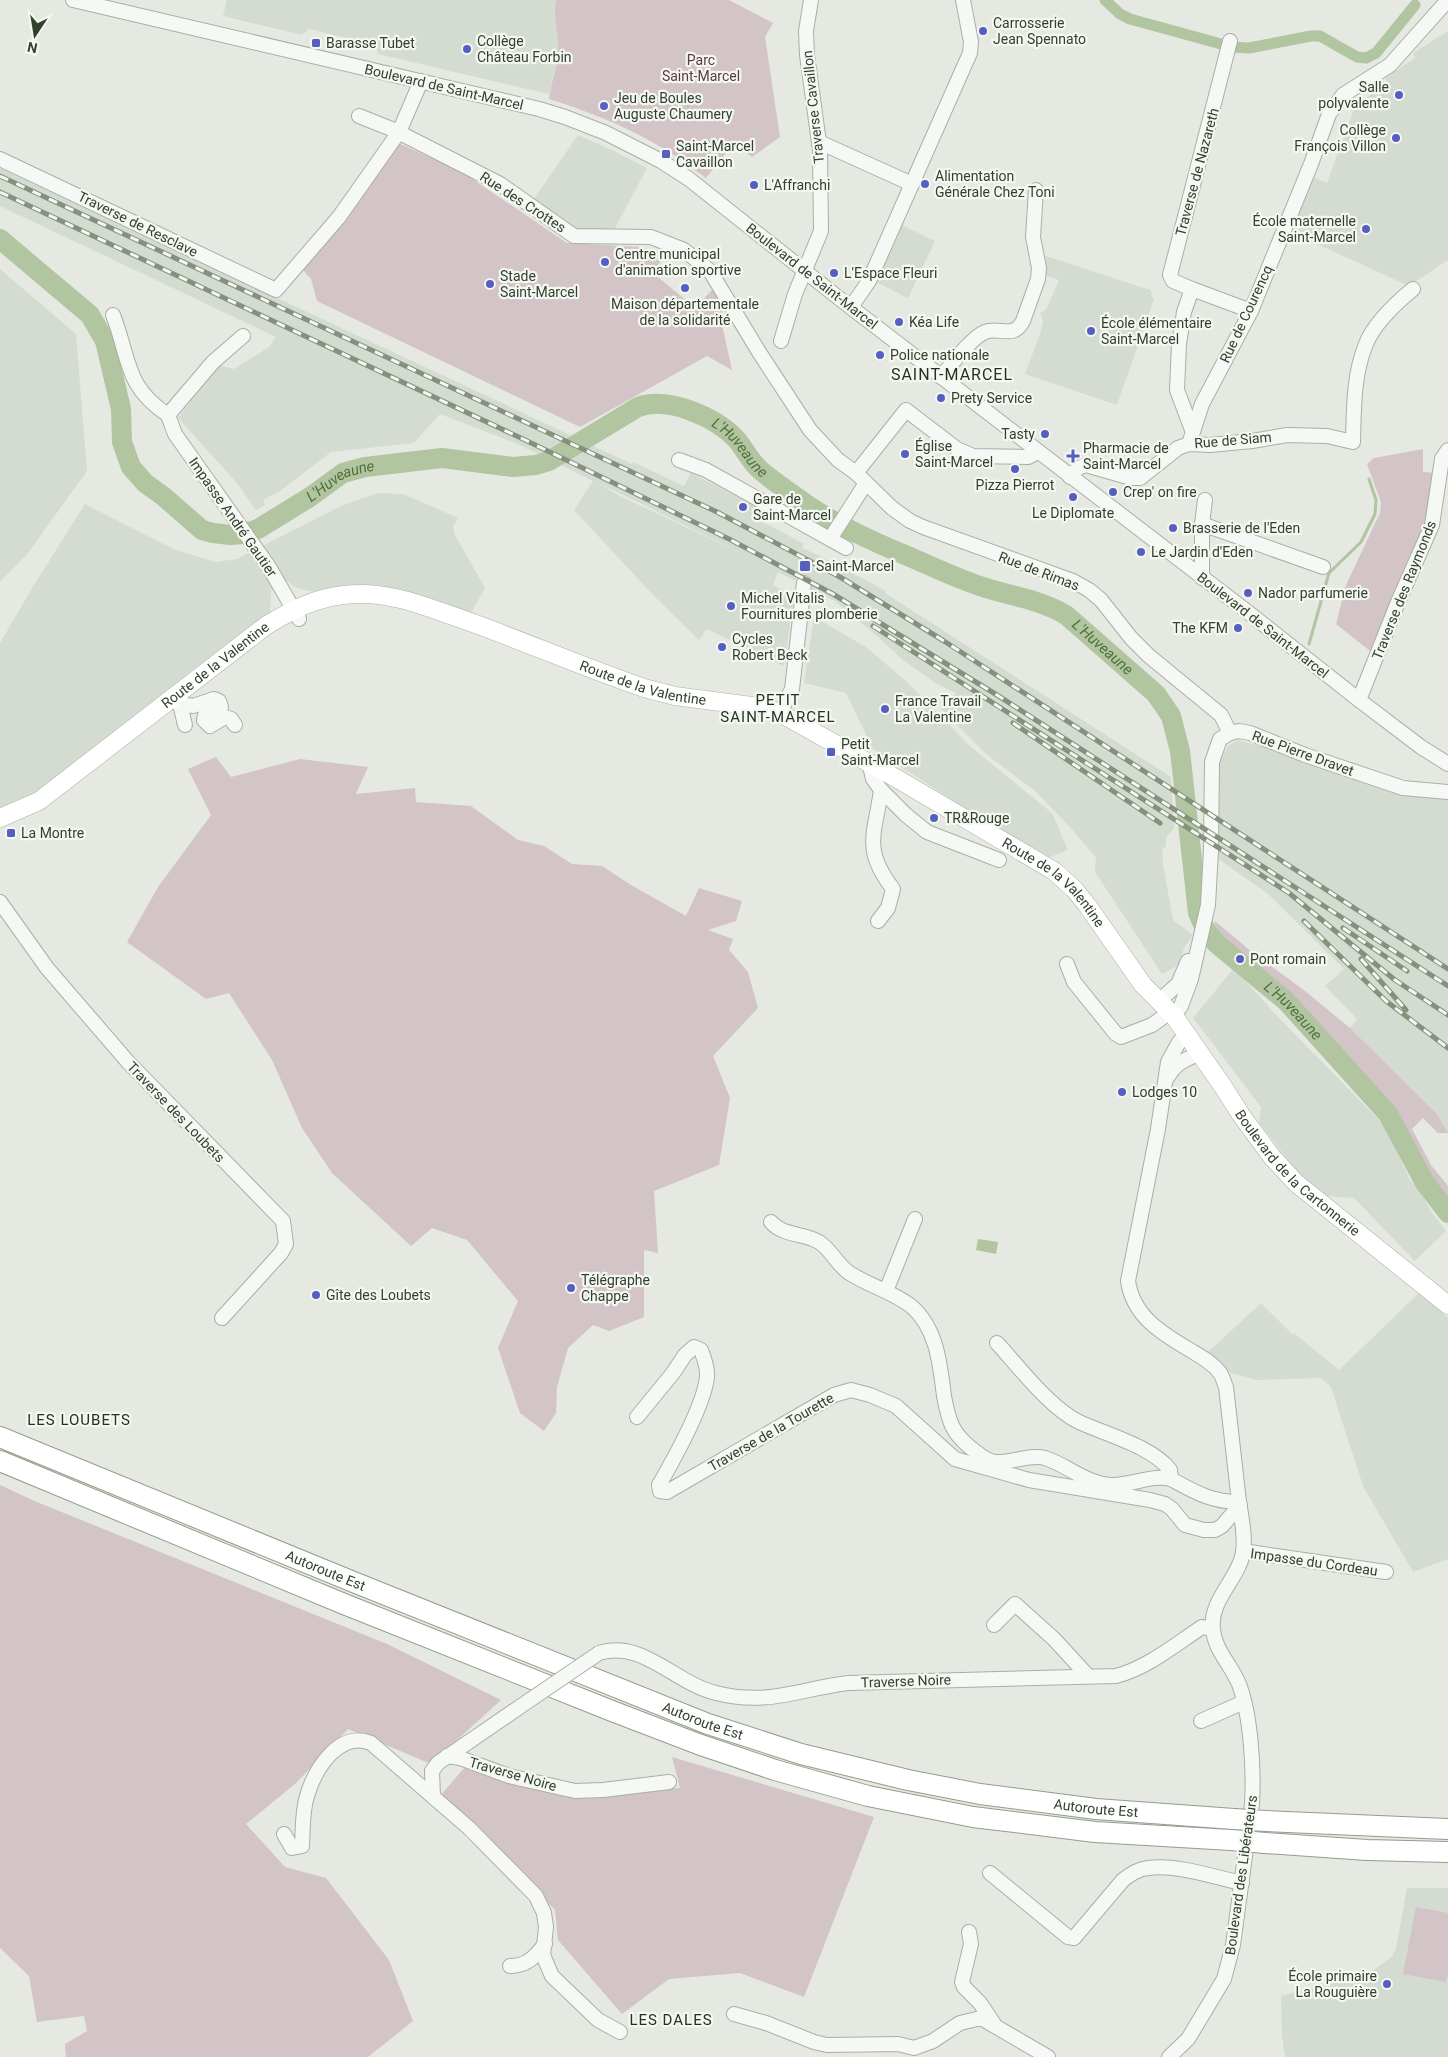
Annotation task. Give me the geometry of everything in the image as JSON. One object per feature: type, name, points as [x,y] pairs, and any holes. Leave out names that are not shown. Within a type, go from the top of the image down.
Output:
[{"type":"highway","name":"Autoroute Est","points":[[0,1437],[351,1582],[708,1724],[801,1754],[908,1780],[980,1794],[1096,1809],[1266,1821],[1448,1829]]},
{"type":"highway","name":"Autoroute Est","points":[[0,1461],[344,1604],[593,1704],[698,1744],[775,1770],[868,1796],[973,1817],[1095,1832],[1367,1850],[1448,1852]]},
{"type":"main road","name":"Route de la Valentine","points":[[0,829],[41,811],[180,704],[267,625],[296,614],[323,598],[346,594],[376,595],[424,604],[456,618],[644,688],[675,696],[759,707],[780,713],[868,762],[1054,872],[1075,890],[1143,985],[1167,1010]]},
{"type":"main road","name":"Route de la Valentine","points":[[0,818],[39,801],[192,682],[216,671]]},
{"type":"main road","points":[[180,704],[181,698],[190,690],[192,682]]},
{"type":"main road","name":"Boulevard de la Cartonnerie","points":[[1167,1010],[1188,1035],[1241,1115],[1272,1157],[1296,1183],[1448,1304]]},
{"type":"street","name":"Boulevard de Saint-Marcel","points":[[73,0],[539,109],[606,132],[661,160],[689,179],[804,271],[1359,700],[1421,747],[1448,764]]},
{"type":"street","name":"Traverse Cavaillon","points":[[781,341],[804,271],[822,231],[820,146],[807,55],[806,31],[811,0]]},
{"type":"street","points":[[851,307],[868,281],[970,53],[971,42],[963,0]]},
{"type":"street","name":"Rue de Courencq","points":[[1191,437],[1202,404],[1250,311],[1311,164],[1329,114],[1343,95],[1390,65],[1448,0]]},
{"type":"street","name":"Traverse de Nazareth","points":[[1192,289],[1173,281],[1170,275],[1229,46]]},
{"type":"street","points":[[399,132],[421,81]]},
{"type":"street","name":"Rue des Crottes","points":[[359,116],[399,132],[500,184],[574,236],[651,236],[684,250],[710,271],[759,352],[810,430],[838,460],[861,478]]},
{"type":"street","name":"Traverse de Resclave","points":[[0,159],[276,290],[288,279],[339,217],[399,132]]},
{"type":"street","points":[[820,146],[912,184]]},
{"type":"street","points":[[941,377],[983,333],[994,330],[1014,331],[1020,327],[1038,279],[1039,268],[1033,237],[1036,190]]},
{"type":"street","name":"Rue de Siam","points":[[1070,477],[1078,468],[1086,465],[1131,478],[1140,478],[1191,437],[1210,445],[1287,435],[1327,436],[1353,442],[1357,372],[1366,342],[1387,313],[1413,288]]},
{"type":"street","points":[[1191,437],[1177,390],[1179,344],[1184,312],[1192,289],[1250,311]]},
{"type":"street","points":[[113,315],[137,387],[152,404],[168,415],[213,362],[243,336]]},
{"type":"street","points":[[832,537],[844,516],[861,478],[906,410],[957,449],[972,456],[1028,457],[1038,452]]},
{"type":"street","name":"Impasse André Gautier","points":[[168,415],[175,434],[256,550],[296,614]]},
{"type":"street","name":"Traverse des Raymonds","points":[[1359,700],[1398,602],[1432,525],[1442,460],[1448,450]]},
{"type":"street","points":[[679,460],[706,470],[832,537],[846,548]]},
{"type":"street","name":"Rue de Rimas","points":[[861,478],[892,508],[910,521],[992,553],[1073,581],[1089,590],[1149,656],[1221,715],[1230,733]]},
{"type":"street","points":[[1202,578],[1202,524],[1205,500]]},
{"type":"street","points":[[1202,524],[1323,567]]},
{"type":"street","points":[[780,713],[792,686],[804,583]]},
{"type":"street","points":[[185,725],[180,704],[193,706],[214,699],[219,702],[221,707],[206,715],[204,720],[207,724],[210,726],[225,717],[235,725]]},
{"type":"street","name":"Rue Pierre Dravet","points":[[1230,733],[1239,731],[1250,732],[1305,755],[1403,788],[1448,792]]},
{"type":"street","points":[[1167,1010],[1181,1006],[1191,979],[1208,905],[1212,833],[1212,762],[1220,739],[1230,733]]},
{"type":"street","points":[[868,762],[872,779],[881,790],[906,815],[927,832],[999,860]]},
{"type":"street","points":[[878,921],[888,908],[893,889],[878,867],[873,853],[873,830],[881,790]]},
{"type":"street","name":"Traverse des Loubets","points":[[0,902],[47,968],[128,1062],[283,1221],[286,1244],[281,1253],[222,1318]]},
{"type":"street","points":[[1067,964],[1074,982],[1116,1034],[1121,1037],[1152,1025],[1167,1010],[1185,973],[1190,954],[1199,943]]},
{"type":"street","points":[[1188,1035],[1179,1042],[1168,1062],[1167,1078],[1128,1281],[1130,1292],[1137,1308],[1151,1324],[1207,1361],[1221,1374],[1226,1387],[1243,1551],[1240,1563],[1217,1604],[1212,1629]]},
{"type":"street","points":[[1167,1078],[1174,1067],[1180,1062],[1200,1053]]},
{"type":"street","points":[[886,1292],[915,1219]]},
{"type":"street","points":[[771,1222],[778,1230],[819,1242],[849,1274],[910,1306],[929,1327],[939,1357],[947,1410],[952,1428],[960,1440],[984,1459],[994,1462],[1023,1460],[1032,1457],[1044,1458],[1086,1478],[1112,1485],[1154,1478],[1171,1479],[1203,1496],[1239,1504]]},
{"type":"street","points":[[997,1343],[1029,1379],[1062,1411],[1079,1422],[1096,1428],[1159,1459],[1170,1470],[1171,1479]]},
{"type":"street","name":"Traverse de la Tourette","points":[[637,1417],[673,1373],[685,1355],[694,1347],[701,1350],[706,1363],[707,1376],[704,1389],[686,1434],[659,1485],[660,1491],[667,1492],[834,1395],[851,1390],[870,1395],[896,1406],[956,1459],[1029,1480],[1165,1504],[1185,1526],[1192,1529],[1215,1530],[1222,1526],[1239,1504]]},
{"type":"street","name":"Impasse du Cordeau","points":[[1243,1551],[1386,1572]]},
{"type":"street","points":[[994,1625],[1015,1604],[1054,1639],[1087,1676]]},
{"type":"street","name":"Traverse Noire","points":[[447,1756],[599,1653],[615,1650],[635,1653],[700,1689],[750,1698],[768,1698],[848,1683],[1116,1676],[1128,1672],[1202,1627],[1212,1629]]},
{"type":"street","name":"Boulevard des Libérateurs","points":[[1169,2057],[1188,2039],[1224,1979],[1233,1946],[1253,1782],[1244,1702],[1238,1683],[1218,1648],[1212,1629]]},
{"type":"street","points":[[1201,1721],[1244,1702]]},
{"type":"street","points":[[284,1834],[292,1848],[302,1846],[304,1810],[308,1795],[329,1754],[354,1739],[362,1739],[371,1743],[469,1828],[536,1896],[544,1913],[546,1927],[543,1954],[552,1976],[598,2020],[620,2032]]},
{"type":"street","points":[[433,1797],[432,1771],[447,1756]]},
{"type":"street","name":"Traverse Noire","points":[[447,1756],[460,1758],[509,1776],[575,1790],[603,1790],[669,1782]]},
{"type":"street","points":[[990,1873],[1068,1937],[1074,1938],[1123,1880],[1133,1872],[1147,1868],[1163,1868],[1242,1883]]},
{"type":"street","points":[[969,1932],[971,1944],[962,1982],[964,1987],[980,2003],[995,2027]]},
{"type":"street","points":[[510,1966],[521,1966],[530,1961],[545,1944]]},
{"type":"street","points":[[734,2014],[766,2022],[814,2042],[827,2045],[898,2044],[914,2048],[933,2041],[960,2023],[981,2018],[1048,2057]]},
{"type":"shaded area","name":"Collège Château Forbin","points":[[227,0],[556,0],[554,11],[559,36],[558,53],[549,94],[378,54],[375,45],[309,29],[302,35],[223,16]]},
{"type":"shaded area","points":[[1448,31],[1448,260],[1409,286],[1295,234],[1300,235],[1298,212],[1311,176],[1327,183],[1356,104],[1388,84],[1385,78],[1415,58],[1413,53]]},
{"type":"shaded area","points":[[578,135],[647,168],[613,232],[583,231],[569,227],[532,202]]},
{"type":"shaded area","points":[[0,168],[632,464],[633,462],[684,486],[691,473],[769,513],[764,524],[804,544],[802,548],[886,591],[885,593],[1171,777],[1174,828],[1166,838],[1166,846],[1162,849],[1163,864],[1173,920],[1193,935],[1184,948],[1179,965],[1162,974],[1095,872],[1096,858],[1072,829],[1035,791],[986,754],[941,709],[956,693],[937,684],[903,660],[835,601],[778,572],[773,585],[794,596],[784,666],[707,629],[699,640],[654,596],[574,510],[593,481],[518,444],[440,414],[414,443],[331,452],[280,491],[263,500],[265,505],[256,510],[237,483],[178,418],[218,365],[234,369],[269,347],[276,337],[0,206]],"holes":[[[596,482],[749,557],[616,494]]]},
{"type":"shaded area","points":[[902,225],[935,241],[908,298],[876,282]]},
{"type":"shaded area","name":"École élémentaire Saint-Marcel","points":[[1046,256],[1150,290],[1152,293],[1151,296],[1154,299],[1117,405],[1025,374],[1040,334],[1043,321],[1040,313],[1046,310],[1059,280],[1044,275]]},
{"type":"shaded area","points":[[0,269],[76,334],[87,471],[28,553],[0,582]]},
{"type":"shaded area","points":[[377,493],[403,494],[458,518],[453,527],[455,535],[485,588],[470,615],[304,590],[295,587],[287,581],[271,590],[270,614],[26,801],[0,814],[0,643],[85,504],[173,549],[215,562],[237,559],[341,506]]},
{"type":"shaded area","points":[[814,617],[866,647],[907,682],[971,747],[1052,813],[1068,850],[1045,859],[873,749],[846,693],[804,683]]},
{"type":"shaded area","points":[[1237,740],[1265,747],[1301,762],[1402,795],[1448,800],[1448,1133],[1437,1114],[1350,1028],[1357,1019],[1325,986],[1344,969],[1267,893],[1217,858],[1217,796],[1220,762],[1228,746]]},
{"type":"shaded area","points":[[1234,968],[1280,1019],[1385,1126],[1410,1180],[1420,1191],[1430,1210],[1446,1231],[1415,1261],[1354,1198],[1324,1196],[1299,1174],[1259,1123],[1261,1107],[1193,1018]]},
{"type":"shaded area","points":[[978,1239],[998,1242],[996,1254],[976,1250]]},
{"type":"shaded area","points":[[1419,1293],[1448,1318],[1448,1559],[1413,1572],[1363,1486],[1331,1387],[1321,1378],[1256,1380],[1225,1371],[1206,1354],[1261,1303],[1293,1335],[1294,1333],[1339,1370]]},
{"type":"shaded area","name":"École primaire La Rouguière","points":[[1407,1888],[1448,1888],[1448,2057],[1285,2057],[1282,2036],[1281,1996],[1371,1972],[1392,1957],[1396,1948]]},
{"type":"green space","name":"Parc Saint-Marcel","points":[[556,0],[729,0],[773,23],[765,37],[780,137],[752,157],[734,143],[706,178],[669,152],[631,131],[592,114],[549,99],[558,52]]},
{"type":"green space","name":"Stade Saint-Marcel","points":[[396,142],[462,172],[567,243],[640,247],[667,254],[652,272],[695,308],[713,289],[718,296],[722,308],[721,320],[732,370],[707,356],[580,427],[317,301],[311,279],[302,269]]},
{"type":"green space","points":[[1423,449],[1423,472],[1436,473],[1429,521],[1374,654],[1336,624],[1346,585],[1380,513],[1381,502],[1367,464],[1374,458]]},
{"type":"green space","points":[[216,757],[231,777],[300,759],[368,767],[356,794],[415,788],[416,802],[471,806],[518,840],[544,846],[572,864],[602,866],[686,916],[699,888],[742,901],[736,921],[708,930],[733,939],[729,950],[748,972],[758,1008],[713,1056],[730,1098],[719,1165],[654,1191],[658,1253],[644,1250],[644,1317],[609,1331],[593,1325],[568,1348],[557,1387],[556,1413],[544,1431],[520,1413],[498,1348],[518,1301],[467,1240],[432,1228],[411,1246],[332,1173],[302,1128],[272,1060],[229,993],[206,999],[127,942],[158,887],[211,815],[188,769]]},
{"type":"green space","points":[[1215,921],[1350,1028],[1437,1114],[1448,1133],[1438,1133],[1423,1118],[1412,1129],[1431,1165],[1448,1186],[1448,1199],[1425,1175],[1404,1133],[1276,1004],[1208,945]]},
{"type":"green space","points":[[0,1485],[32,1500],[387,1644],[501,1700],[431,1764],[348,1729],[295,1784],[246,1824],[285,1867],[326,1878],[389,1960],[413,2021],[368,2057],[66,2057],[65,2044],[87,2031],[84,2016],[37,2022],[29,1976],[0,1948]]},
{"type":"green space","points":[[672,1757],[874,1817],[804,1997],[740,1973],[669,1979],[622,2014],[558,1940],[555,1910],[483,1835],[441,1795],[465,1767],[580,1796],[680,1788]]},
{"type":"green space","points":[[1416,1907],[1448,1913],[1448,1973],[1446,1982],[1403,1974]]},
{"type":"waterway","points":[[1105,0],[1120,14],[1130,19],[1232,47],[1249,48],[1320,36],[1357,57],[1366,58],[1376,53],[1415,5]]},
{"type":"waterway","name":"L'Huveaune","points":[[0,239],[90,315],[105,341],[121,409],[122,442],[131,467],[145,483],[202,530],[230,535],[243,534],[258,529],[310,497],[343,473],[365,467],[442,458],[513,467],[536,465],[549,461],[638,407],[650,404],[663,404],[691,411],[717,424],[737,440],[760,470],[806,504],[843,526],[962,580],[1035,601],[1066,615],[1156,694],[1171,716],[1180,751],[1198,913],[1206,931],[1217,944],[1286,1001],[1388,1114],[1425,1183],[1448,1213]]},
{"type":"waterway","points":[[1309,644],[1329,573],[1361,542],[1375,514],[1376,500],[1369,479]]},
{"type":"railway","points":[[0,176],[717,512],[840,577],[944,641],[1448,969]]},
{"type":"railway","points":[[0,192],[523,439],[729,539],[833,594],[997,695],[1448,986]]},
{"type":"railway","points":[[873,626],[1289,893],[1395,980],[1448,1015]]},
{"type":"railway","points":[[1013,723],[1160,823]]},
{"type":"railway","points":[[1304,921],[1386,1001],[1448,1048]]},
{"type":"railway","points":[[1343,928],[1407,971]]},
{"type":"railway","points":[[1361,959],[1406,1010]]},
{"type":"place","name":"Carrosserie Jean Spennato","points":[[983,31]]},
{"type":"place","name":"Barasse Tubet","points":[[316,43]]},
{"type":"place","name":"Collège Château Forbin","points":[[467,49]]},
{"type":"place","name":"Salle polyvalente","points":[[1399,95]]},
{"type":"place","name":"Jeu de Boules Auguste Chaumery","points":[[604,106]]},
{"type":"place","name":"Collège François Villon","points":[[1396,138]]},
{"type":"place","name":"Saint-Marcel Cavaillon","points":[[666,154]]},
{"type":"place","name":"Alimentation Générale Chez Toni","points":[[925,184]]},
{"type":"place","name":"L'Affranchi","points":[[754,185]]},
{"type":"place","name":"École maternelle Saint-Marcel","points":[[1366,229]]},
{"type":"place","name":"Centre municipal d'animation sportive","points":[[605,262]]},
{"type":"place","name":"L'Espace Fleuri","points":[[834,273]]},
{"type":"place","name":"Stade Saint-Marcel","points":[[490,284]]},
{"type":"place","name":"Maison départementale de la solidarité","points":[[685,288]]},
{"type":"place","name":"Kéa Life","points":[[899,322]]},
{"type":"place","name":"École élémentaire Saint-Marcel","points":[[1091,331]]},
{"type":"place","name":"Police nationale","points":[[880,355]]},
{"type":"place","name":"Prety Service","points":[[941,398]]},
{"type":"place","name":"Tasty","points":[[1045,434]]},
{"type":"place","name":"Église Saint-Marcel","points":[[905,454]]},
{"type":"place","name":"Pharmacie de Saint-Marcel","points":[[1073,456]]},
{"type":"place","name":"Pizza Pierrot","points":[[1015,469]]},
{"type":"place","name":"Crep' on fire","points":[[1113,492]]},
{"type":"place","name":"Le Diplomate","points":[[1073,497]]},
{"type":"place","name":"Gare de Saint-Marcel","points":[[743,507]]},
{"type":"place","name":"Brasserie de l'Eden","points":[[1173,528]]},
{"type":"place","name":"Le Jardin d'Eden","points":[[1141,552]]},
{"type":"place","name":"Saint-Marcel","points":[[805,566]]},
{"type":"place","name":"Nador parfumerie","points":[[1248,593]]},
{"type":"place","name":"Michel Vitalis Fournitures plomberie","points":[[731,606]]},
{"type":"place","name":"The KFM","points":[[1238,628]]},
{"type":"place","name":"Cycles Robert Beck","points":[[722,647]]},
{"type":"place","name":"France Travail La Valentine","points":[[885,709]]},
{"type":"place","name":"Petit Saint-Marcel","points":[[831,752]]},
{"type":"place","name":"TR&Rouge","points":[[934,818]]},
{"type":"place","name":"La Montre","points":[[11,833]]},
{"type":"place","name":"Pont romain","points":[[1240,959]]},
{"type":"place","name":"Lodges 10","points":[[1122,1092]]},
{"type":"place","name":"Télégraphe Chappe","points":[[571,1288]]},
{"type":"place","name":"Gîte des Loubets","points":[[316,1295]]},
{"type":"place","name":"École primaire La Rouguière","points":[[1387,1984]]},
{"type":"district","name":"SAINT-MARCEL","points":[[952,374]]},
{"type":"district","name":"PETIT SAINT-MARCEL","points":[[778,708]]},
{"type":"district","name":"LES LOUBETS","points":[[79,1420]]},
{"type":"district","name":"LES DALES","points":[[671,2020]]}]
